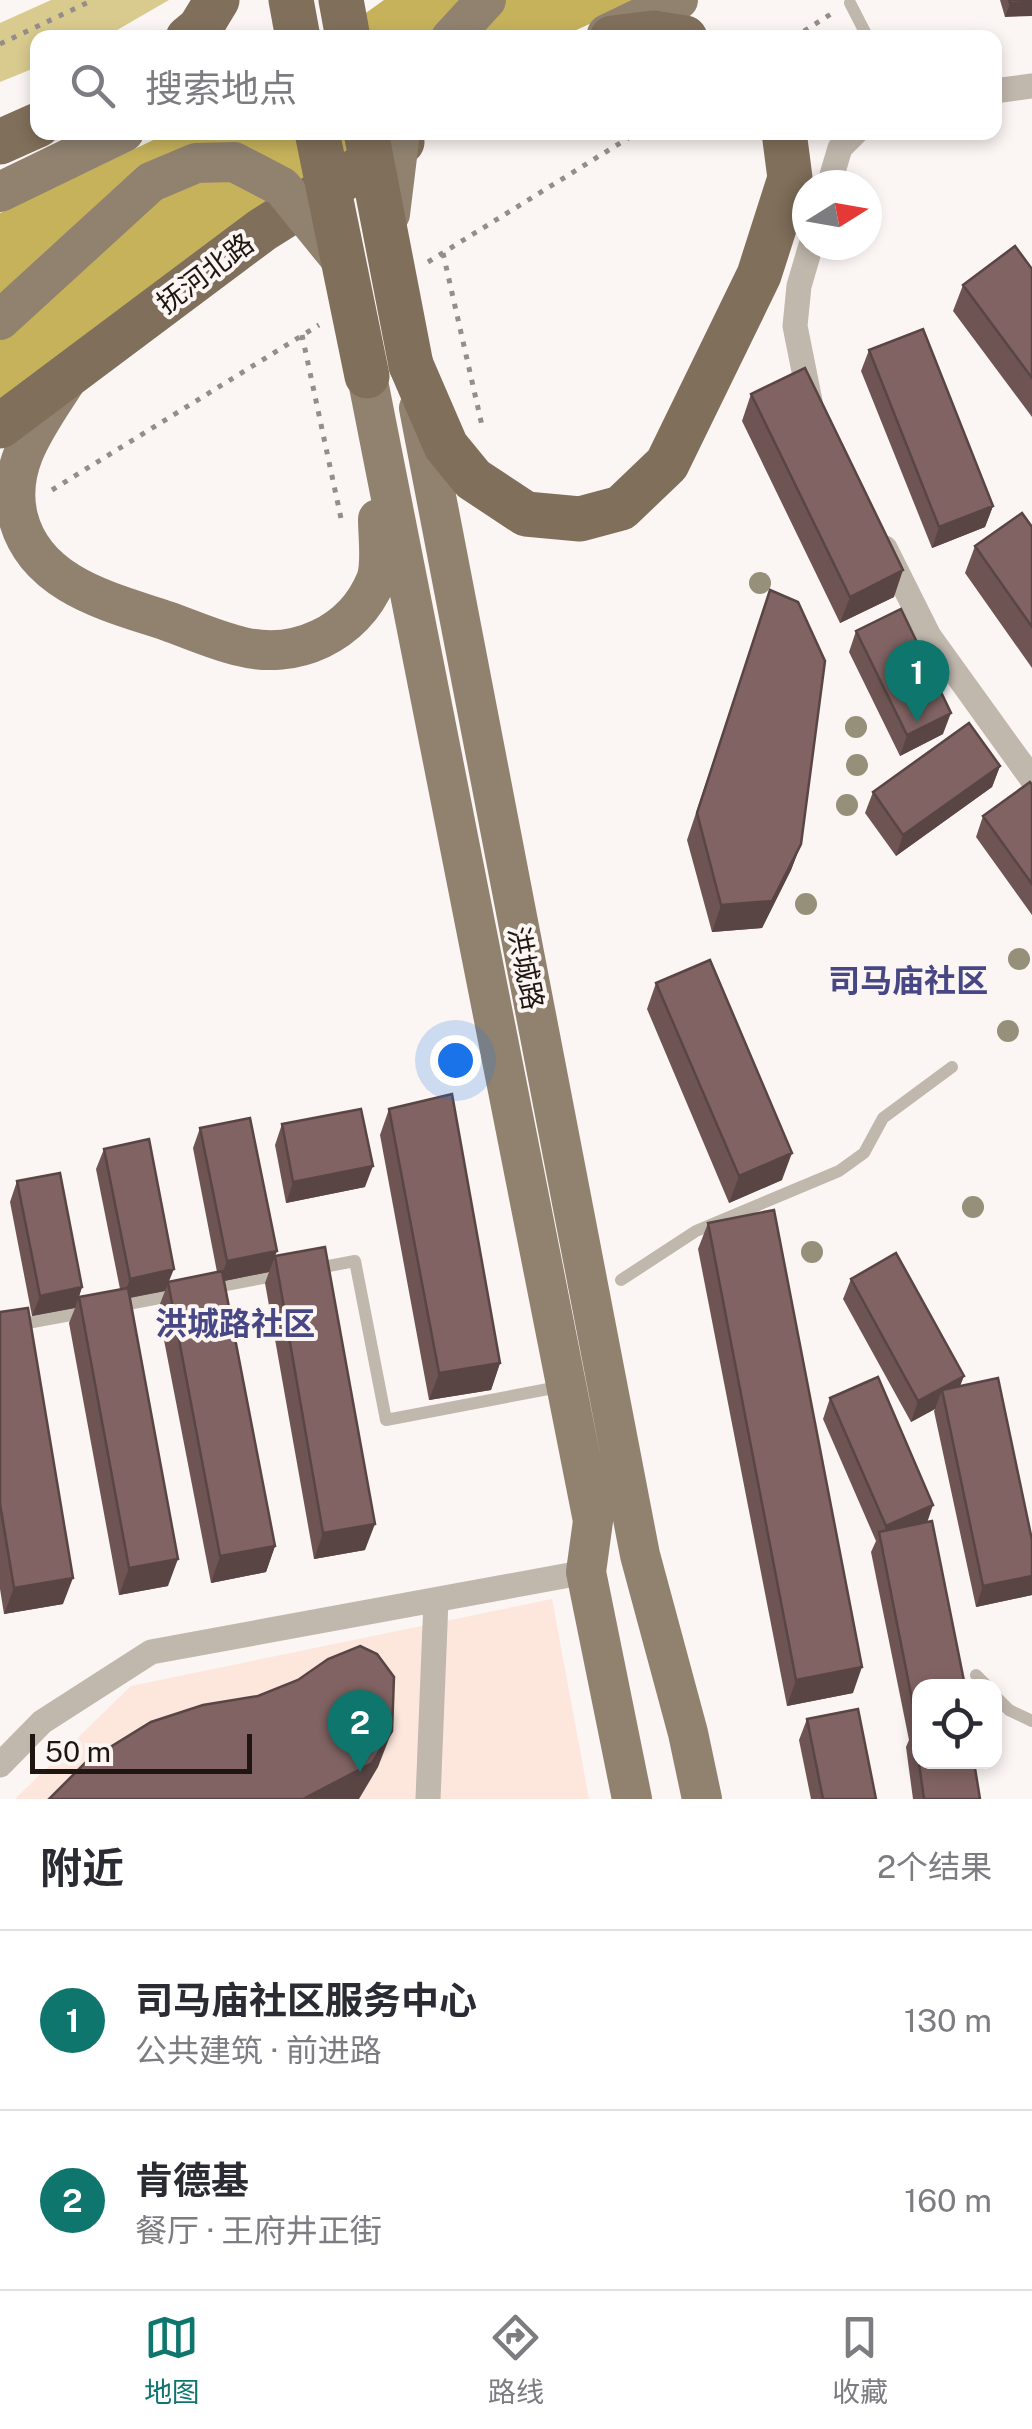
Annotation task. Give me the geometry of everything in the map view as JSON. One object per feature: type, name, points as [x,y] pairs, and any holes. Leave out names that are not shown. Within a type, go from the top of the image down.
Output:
[{"type":"highway","points":[[198,30],[217,0]]},
{"type":"highway","points":[[291,0],[299,30]]},
{"type":"highway","points":[[341,0],[347,30]]},
{"type":"highway","points":[[0,142],[30,129]]},
{"type":"highway","name":"洪城路","points":[[320,140],[366,376]]},
{"type":"highway","name":"洪城路","points":[[368,140],[411,365]]},
{"type":"highway","name":"抚河北路","points":[[0,426],[262,230],[405,140]]},
{"type":"highway","points":[[411,365],[446,446],[473,479],[526,514],[580,520],[621,508],[667,464],[758,275],[790,178],[785,140]]},
{"type":"main road","points":[[313,30],[358,0]]},
{"type":"main road","points":[[458,30],[486,0]]},
{"type":"main road","points":[[615,30],[678,0]]},
{"type":"main road","points":[[0,192],[107,140]]},
{"type":"main road","points":[[388,243],[399,140]]},
{"type":"main road","points":[[0,320],[151,182],[196,163],[234,162],[282,187],[344,262]]},
{"type":"main road","name":"洪城路","points":[[411,365],[640,1555],[702,1799]]},
{"type":"main road","points":[[69,376],[20,454],[16,489],[18,517],[26,537],[48,566],[76,590],[241,647],[284,650],[320,640],[351,620],[377,578],[378,500],[366,376]]},
{"type":"main road","name":"洪城路","points":[[366,376],[593,1521],[586,1572],[632,1799]]},
{"type":"street","points":[[1002,89],[1032,86]]},
{"type":"street","points":[[833,170],[840,148],[848,140]]},
{"type":"street","points":[[807,260],[794,326],[806,392],[824,427]]},
{"type":"street","points":[[876,531],[929,636],[1032,779]]},
{"type":"street","points":[[0,1765],[42,1722],[150,1652],[586,1572]]},
{"type":"street","points":[[428,1799],[436,1600]]},
{"type":"lane","points":[[850,3],[864,30]]},
{"type":"lane","points":[[622,1280],[696,1231],[839,1170],[864,1153],[883,1118],[952,1067]]},
{"type":"lane","points":[[0,1328],[355,1261],[386,1420],[566,1386]]},
{"type":"lane","points":[[976,1676],[979,1679]]},
{"type":"lane","points":[[1002,1704],[1032,1720]]},
{"type":"path","points":[[0,44],[93,0]]},
{"type":"path","points":[[805,30],[850,3]]},
{"type":"path","points":[[443,253],[484,435]]},
{"type":"path","points":[[302,335],[342,525]]},
{"type":"shaded area","points":[[51,0],[169,0],[117,30],[30,30],[30,70],[0,82],[0,23]]},
{"type":"shaded area","points":[[384,0],[642,0],[576,30],[342,30]]},
{"type":"shaded area","points":[[153,140],[397,140],[0,407],[0,213]]},
{"type":"shaded area","points":[[552,1599],[589,1799],[15,1799],[131,1686]]},
{"type":"building","points":[[1015,246],[1032,269],[1032,378],[963,285]]},
{"type":"building","points":[[923,329],[993,506],[939,527],[869,350]]},
{"type":"building","points":[[805,368],[903,570],[850,597],[751,394]]},
{"type":"building","points":[[1022,513],[1032,527],[1032,627],[975,546]]},
{"type":"building","points":[[770,590],[798,602],[825,661],[801,844],[772,901],[721,905],[697,813]]},
{"type":"building","points":[[901,609],[951,713],[907,735],[856,631]]},
{"type":"building","points":[[969,723],[1000,766],[903,835],[873,792]]},
{"type":"building","points":[[1030,782],[1032,785],[1032,884],[983,816]]},
{"type":"building","points":[[710,960],[792,1153],[739,1176],[656,983]]},
{"type":"building","points":[[452,1094],[500,1363],[439,1373],[389,1109]]},
{"type":"building","points":[[361,1109],[373,1166],[293,1182],[282,1124]]},
{"type":"building","points":[[250,1118],[277,1251],[227,1261],[200,1128]]},
{"type":"building","points":[[149,1139],[174,1269],[130,1279],[104,1149]]},
{"type":"building","points":[[60,1173],[82,1287],[40,1296],[17,1181]]},
{"type":"building","points":[[774,1210],[862,1667],[796,1680],[708,1223]]},
{"type":"building","points":[[325,1247],[375,1524],[323,1533],[275,1256]]},
{"type":"building","points":[[896,1253],[964,1376],[918,1401],[851,1279]]},
{"type":"building","points":[[222,1271],[275,1546],[220,1556],[168,1282]]},
{"type":"building","points":[[128,1288],[178,1559],[129,1568],[79,1297]]},
{"type":"building","points":[[28,1308],[73,1578],[14,1588],[0,1504],[0,1312]]},
{"type":"building","points":[[878,1377],[933,1505],[886,1526],[830,1398]]},
{"type":"building","points":[[998,1378],[1032,1540],[1032,1576],[983,1586],[942,1390]]},
{"type":"building","points":[[932,1521],[964,1679],[912,1679],[912,1700],[879,1532]]},
{"type":"building","points":[[360,1646],[377,1654],[394,1677],[392,1731],[372,1763],[303,1799],[49,1799],[86,1762],[151,1722],[203,1705],[258,1696],[298,1680],[328,1659]]},
{"type":"building","points":[[858,1709],[876,1799],[823,1799],[807,1719]]},
{"type":"building","points":[[920,1769],[975,1769],[980,1799],[924,1799]]},
{"type":"place","name":"司马庙社区服务中心","points":[[917,722]]},
{"type":"place","name":"肯德基","points":[[360,1772]]},
{"type":"district","name":"司马庙社区","points":[[908,981]]},
{"type":"district","name":"洪城路社区","points":[[235,1324]]}]
